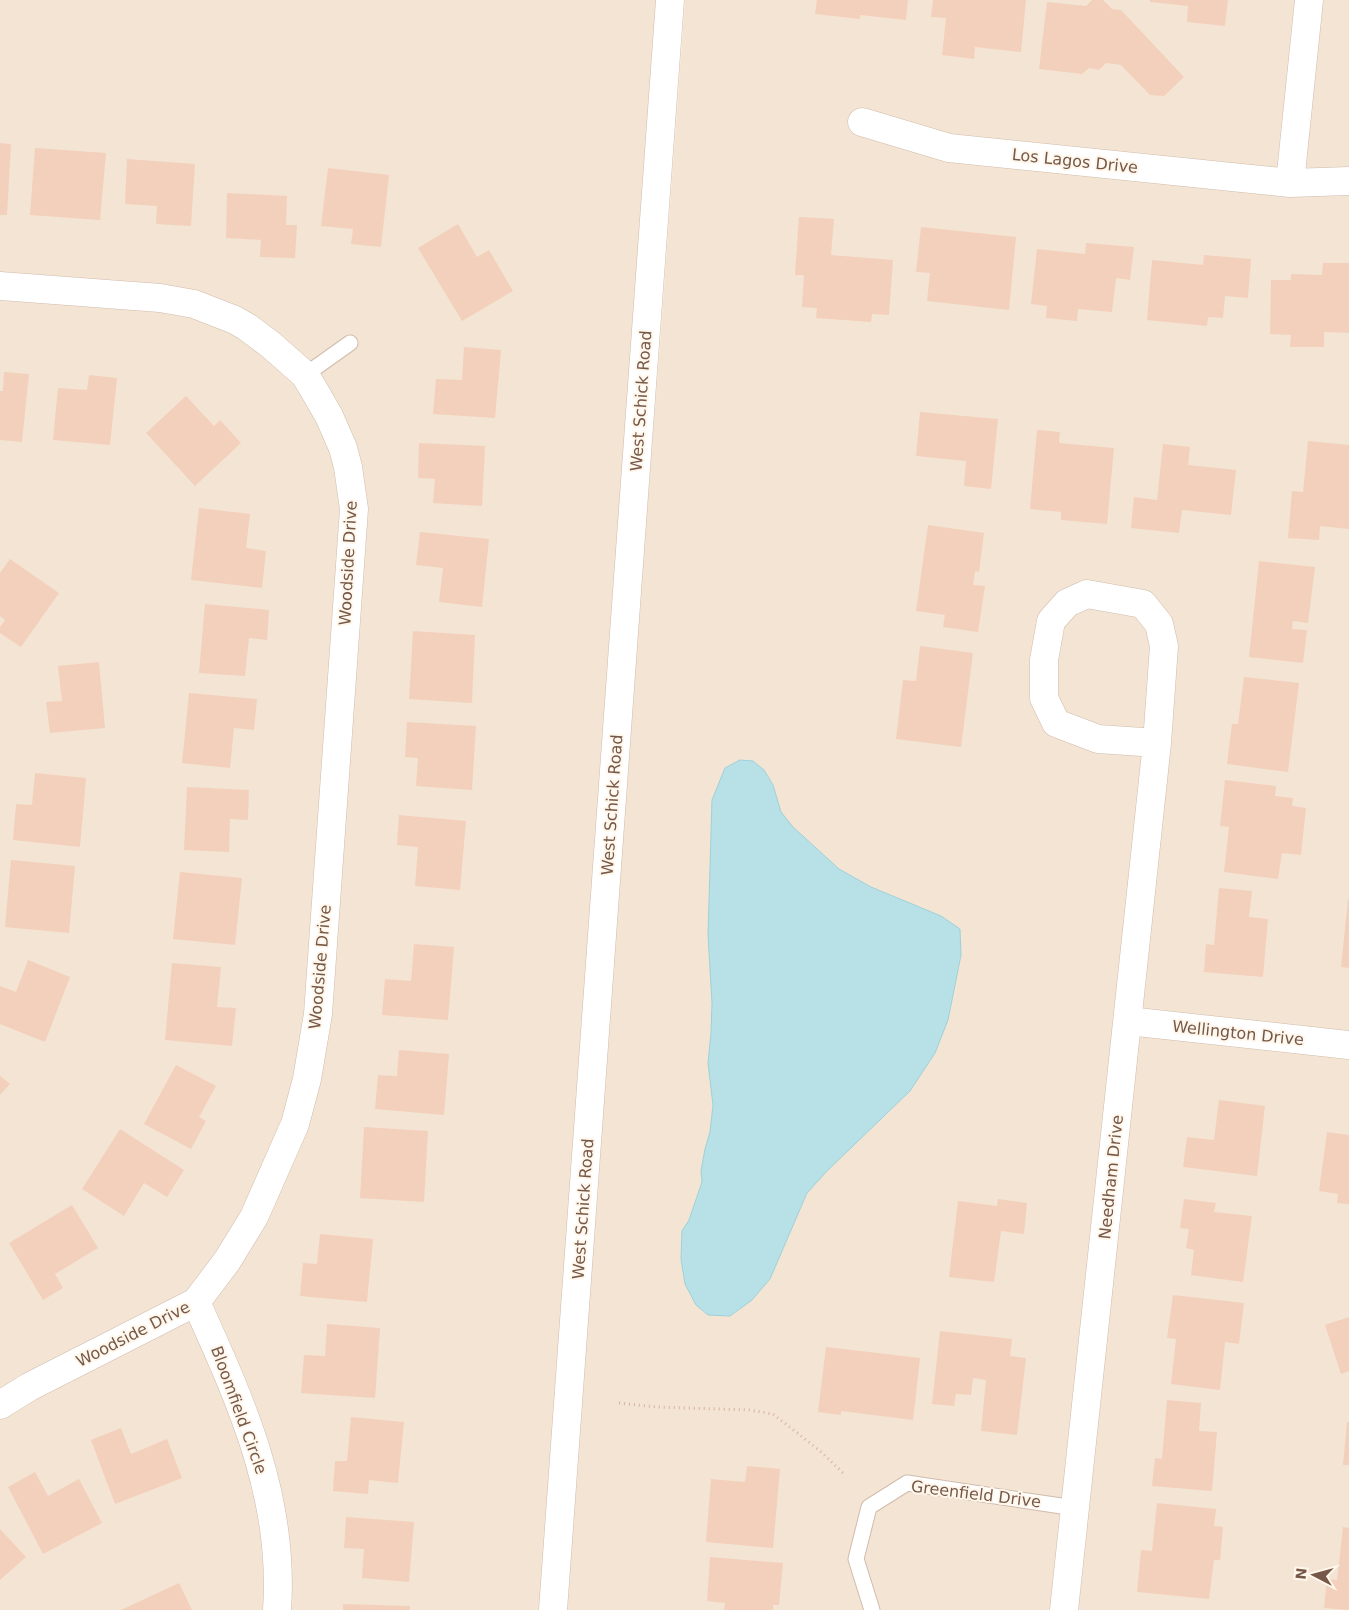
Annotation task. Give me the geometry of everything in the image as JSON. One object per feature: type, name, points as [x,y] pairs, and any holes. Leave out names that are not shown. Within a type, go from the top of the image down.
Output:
[{"type":"street","name":"West Schick Road","points":[[554,1610],[670,0]]},
{"type":"street","points":[[1290,183],[1309,0]]},
{"type":"street","name":"Los Lagos Drive","points":[[862,122],[949,148],[1290,183],[1349,181]]},
{"type":"street","name":"Woodside Drive","points":[[0,286],[160,298],[194,304],[247,327],[271,344],[310,382],[329,416],[343,448],[348,467],[354,509],[318,1014],[307,1079],[295,1124],[254,1217],[227,1261],[196,1302],[29,1387],[0,1405]]},
{"type":"street","name":"Needham Drive","points":[[1064,1610],[1157,743],[1164,646],[1159,624],[1143,604],[1087,594],[1067,603],[1051,621],[1044,660],[1044,698],[1056,723],[1098,739],[1157,743]]},
{"type":"street","name":"Wellington Drive","points":[[1128,1021],[1349,1045]]},
{"type":"street","name":"Bloomfield Circle","points":[[196,1302],[235,1388],[263,1472],[276,1533],[277,1610]]},
{"type":"lane","points":[[310,382],[350,343]]},
{"type":"lane","name":"Greenfield Drive","points":[[872,1610],[856,1559],[869,1507],[907,1483],[1075,1508]]},
{"type":"path","points":[[619,1403],[656,1407],[749,1410],[773,1414],[819,1450],[843,1473]]},
{"type":"shaded area","points":[[0,0],[658,0],[541,1610],[0,1610]]},
{"type":"shaded area","points":[[685,0],[1349,0],[1349,1610],[562,1610]]},
{"type":"water","points":[[740,760],[753,761],[764,770],[773,785],[781,812],[793,827],[839,869],[871,887],[941,916],[960,929],[961,955],[948,1020],[935,1053],[910,1091],[827,1171],[807,1193],[770,1279],[752,1300],[730,1316],[708,1315],[696,1305],[685,1284],[681,1259],[682,1231],[689,1220],[702,1182],[701,1171],[710,1132],[713,1105],[708,1063],[712,1003],[708,935],[712,800],[725,768]]},
{"type":"building","points":[[817,0],[908,0],[906,20],[860,15],[860,19],[815,14]]},
{"type":"building","points":[[933,0],[1026,0],[1021,52],[975,47],[974,59],[942,55],[946,18],[931,17]]},
{"type":"building","points":[[1092,0],[1103,0],[1112,9],[1121,10],[1184,77],[1164,96],[1150,95],[1121,65],[1106,63],[1099,70],[1089,68],[1082,74],[1039,69],[1047,2],[1086,6]]},
{"type":"building","points":[[1150,0],[1228,0],[1225,26],[1187,22],[1188,6],[1150,2]]},
{"type":"building","points":[[0,143],[11,144],[7,215],[0,215]]},
{"type":"building","points":[[35,148],[106,153],[100,220],[30,215]]},
{"type":"building","points":[[127,159],[195,164],[191,226],[156,224],[157,206],[125,204]]},
{"type":"building","points":[[328,168],[389,175],[381,247],[351,244],[353,229],[321,226]]},
{"type":"building","points":[[227,193],[287,196],[286,225],[297,225],[295,258],[260,257],[261,240],[226,238]]},
{"type":"building","points":[[799,217],[834,219],[831,255],[893,260],[889,315],[872,314],[871,322],[816,318],[817,308],[802,307],[804,275],[795,275]]},
{"type":"building","points":[[458,224],[477,257],[489,250],[513,291],[462,321],[418,248]]},
{"type":"building","points":[[921,227],[1016,237],[1009,310],[927,301],[930,273],[916,272]]},
{"type":"building","points":[[1086,243],[1134,247],[1130,280],[1116,278],[1112,312],[1078,309],[1077,321],[1046,318],[1047,306],[1031,304],[1037,249],[1085,254]]},
{"type":"building","points":[[1204,255],[1251,259],[1248,298],[1225,296],[1223,318],[1208,317],[1207,326],[1147,320],[1152,260],[1203,265]]},
{"type":"building","points":[[1323,263],[1349,263],[1349,333],[1324,332],[1324,347],[1290,347],[1291,335],[1270,334],[1271,280],[1291,280],[1291,274],[1322,275]]},
{"type":"building","points":[[464,347],[501,350],[495,418],[433,414],[436,379],[462,380]]},
{"type":"building","points":[[4,372],[29,374],[22,442],[0,440],[0,391],[3,391]]},
{"type":"building","points":[[89,375],[117,378],[110,445],[53,440],[58,388],[87,390]]},
{"type":"building","points":[[186,396],[214,426],[220,420],[241,443],[195,486],[146,433]]},
{"type":"building","points":[[920,412],[998,419],[991,489],[964,486],[966,461],[916,456]]},
{"type":"building","points":[[1037,430],[1060,432],[1059,443],[1114,448],[1107,524],[1061,520],[1061,512],[1030,509]]},
{"type":"building","points":[[1308,441],[1349,445],[1349,529],[1320,526],[1319,540],[1288,538],[1292,491],[1303,492]]},
{"type":"building","points":[[419,443],[485,446],[482,506],[433,503],[435,479],[418,478]]},
{"type":"building","points":[[1163,444],[1190,447],[1188,465],[1236,470],[1231,515],[1182,510],[1179,533],[1131,528],[1134,497],[1157,500]]},
{"type":"building","points":[[199,508],[250,514],[246,548],[266,551],[262,588],[191,580]]},
{"type":"building","points":[[928,525],[984,533],[979,572],[975,571],[973,585],[985,586],[978,632],[943,627],[945,615],[916,611]]},
{"type":"building","points":[[420,532],[489,539],[482,607],[439,602],[443,568],[416,565]]},
{"type":"building","points":[[10,559],[59,593],[21,647],[0,633],[0,627],[5,620],[0,616],[0,573]]},
{"type":"building","points":[[1259,561],[1315,567],[1308,623],[1293,621],[1292,629],[1307,630],[1303,663],[1249,657]]},
{"type":"building","points":[[205,604],[269,610],[267,640],[249,638],[245,676],[199,673]]},
{"type":"building","points":[[413,631],[475,635],[472,703],[409,699]]},
{"type":"building","points":[[920,646],[973,653],[961,747],[896,739],[903,680],[916,681]]},
{"type":"building","points":[[99,662],[105,728],[50,733],[46,702],[62,701],[58,666]]},
{"type":"building","points":[[1244,677],[1299,683],[1288,772],[1227,764],[1232,724],[1238,724]]},
{"type":"building","points":[[189,693],[257,699],[254,730],[234,728],[230,768],[182,763]]},
{"type":"building","points":[[407,722],[476,726],[472,790],[416,786],[418,758],[405,757]]},
{"type":"building","points":[[35,773],[86,778],[80,847],[13,840],[16,804],[32,805]]},
{"type":"building","points":[[1225,780],[1276,786],[1275,796],[1293,798],[1292,806],[1306,808],[1301,855],[1282,853],[1278,879],[1224,872],[1229,827],[1220,826]]},
{"type":"building","points":[[187,787],[249,790],[248,820],[230,819],[229,852],[184,850]]},
{"type":"building","points":[[399,815],[466,821],[460,890],[415,886],[418,847],[397,845]]},
{"type":"building","points":[[11,860],[75,866],[69,933],[5,927]]},
{"type":"building","points":[[180,872],[242,878],[235,945],[173,939]]},
{"type":"building","points":[[1219,888],[1252,891],[1249,917],[1268,919],[1263,977],[1204,972],[1206,944],[1214,945]]},
{"type":"building","points":[[1349,899],[1349,968],[1341,967]]},
{"type":"building","points":[[414,944],[454,947],[448,1020],[382,1015],[385,979],[411,981]]},
{"type":"building","points":[[28,960],[70,977],[45,1042],[0,1024],[0,986],[16,992]]},
{"type":"building","points":[[172,963],[221,967],[217,1007],[236,1008],[232,1046],[165,1040]]},
{"type":"building","points":[[399,1050],[449,1054],[444,1115],[375,1109],[378,1075],[397,1076]]},
{"type":"building","points":[[176,1065],[216,1086],[199,1117],[206,1121],[191,1149],[144,1124]]},
{"type":"building","points":[[0,1076],[10,1084],[0,1095]]},
{"type":"building","points":[[1219,1100],[1265,1106],[1257,1176],[1183,1167],[1187,1137],[1214,1140]]},
{"type":"building","points":[[364,1127],[428,1131],[424,1202],[360,1198]]},
{"type":"building","points":[[120,1129],[184,1170],[167,1197],[144,1183],[124,1216],[82,1189]]},
{"type":"building","points":[[1327,1132],[1349,1135],[1349,1204],[1337,1203],[1338,1194],[1319,1191]]},
{"type":"building","points":[[998,1199],[1027,1203],[1024,1234],[1001,1231],[994,1282],[949,1277],[958,1201],[997,1206]]},
{"type":"building","points":[[1184,1199],[1216,1203],[1214,1212],[1252,1216],[1243,1282],[1191,1275],[1194,1250],[1186,1248],[1189,1229],[1180,1228]]},
{"type":"building","points":[[72,1205],[98,1248],[55,1274],[63,1288],[43,1300],[9,1243]]},
{"type":"building","points":[[320,1234],[373,1239],[367,1302],[300,1296],[303,1263],[317,1264]]},
{"type":"building","points":[[1173,1295],[1244,1303],[1239,1344],[1225,1342],[1220,1390],[1171,1384],[1176,1339],[1167,1338]]},
{"type":"building","points":[[1349,1317],[1349,1371],[1341,1374],[1325,1325]]},
{"type":"building","points":[[327,1324],[380,1328],[375,1398],[301,1393],[304,1355],[325,1356]]},
{"type":"building","points":[[940,1331],[1012,1339],[1010,1356],[1026,1358],[1017,1435],[981,1431],[986,1380],[973,1378],[971,1395],[956,1394],[954,1406],[932,1404]]},
{"type":"building","points":[[826,1347],[920,1358],[913,1420],[841,1411],[841,1415],[818,1412]]},
{"type":"building","points":[[1167,1400],[1201,1403],[1199,1431],[1217,1432],[1212,1491],[1152,1486],[1155,1458],[1162,1459]]},
{"type":"building","points":[[351,1417],[404,1422],[398,1483],[369,1480],[368,1494],[333,1491],[335,1461],[347,1461]]},
{"type":"building","points":[[1347,1422],[1349,1422],[1349,1465],[1343,1465]]},
{"type":"building","points":[[121,1428],[131,1454],[167,1439],[182,1478],[115,1504],[91,1440]]},
{"type":"building","points":[[747,1466],[780,1469],[773,1548],[706,1542],[711,1479],[745,1482]]},
{"type":"building","points":[[35,1472],[48,1496],[79,1479],[102,1523],[43,1554],[8,1487]]},
{"type":"building","points":[[1157,1503],[1216,1509],[1214,1526],[1223,1527],[1220,1560],[1214,1560],[1209,1599],[1137,1592],[1141,1550],[1152,1551]]},
{"type":"building","points":[[346,1517],[414,1522],[409,1582],[362,1578],[364,1549],[344,1548]]},
{"type":"building","points":[[1343,1527],[1349,1528],[1349,1610],[1324,1608],[1327,1579],[1337,1580]]},
{"type":"building","points":[[0,1529],[26,1557],[0,1580]]},
{"type":"building","points":[[710,1557],[783,1563],[779,1605],[773,1605],[773,1610],[724,1610],[725,1603],[707,1601]]},
{"type":"building","points":[[179,1583],[192,1610],[121,1610]]},
{"type":"building","points":[[343,1604],[410,1606],[410,1610],[343,1610]]}]
